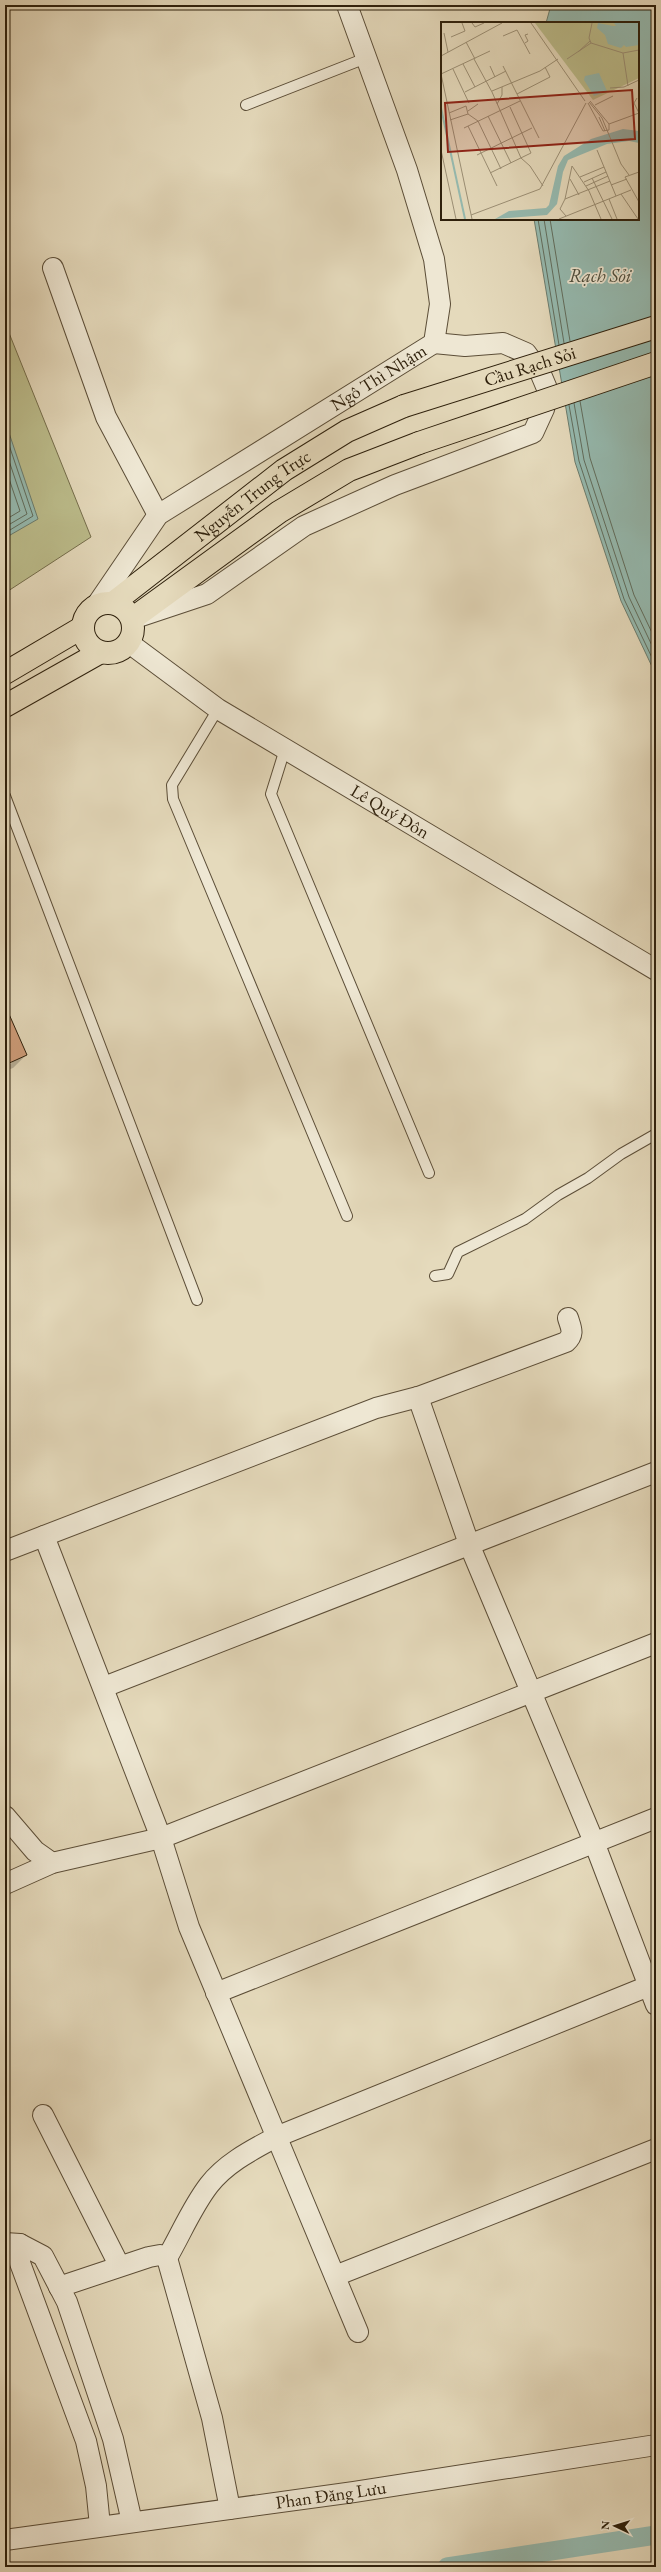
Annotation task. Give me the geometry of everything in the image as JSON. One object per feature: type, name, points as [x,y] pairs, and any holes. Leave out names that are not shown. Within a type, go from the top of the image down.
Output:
[{"type":"main road","name":"Cầu Rạch Sỏi","points":[[404,406],[656,327]]},
{"type":"main road","name":"Cầu Rạch Sỏi","points":[[419,443],[656,363]]},
{"type":"main road","name":"Nguyễn Trung Trực","points":[[104,604],[284,470],[347,431],[404,406]]},
{"type":"main road","name":"Nguyễn Trung Trực","points":[[132,619],[280,512],[349,470],[419,443]]},
{"type":"main road","points":[[5,706],[99,653],[115,653],[129,644],[133,636],[132,619],[121,606],[104,604],[85,618],[83,626],[86,642],[99,653]]},
{"type":"main road","points":[[5,673],[83,626]]},
{"type":"street","name":"Ngô Thì Nhậm","points":[[104,604],[158,515],[434,342],[440,304],[434,259],[406,170],[347,5]]},
{"type":"street","points":[[53,268],[106,417],[158,515]]},
{"type":"street","points":[[132,619],[207,594],[304,526],[395,485],[533,433],[544,409],[548,391],[540,372],[526,353],[503,343],[465,346],[434,342]]},
{"type":"street","name":"Lê Quý Đôn","points":[[129,644],[218,709],[656,970]]},
{"type":"street","points":[[5,1551],[376,1408],[418,1397],[566,1342],[571,1337],[572,1331],[568,1318]]},
{"type":"street","points":[[418,1397],[469,1544],[530,1693],[594,1842],[652,1985],[656,2005]]},
{"type":"street","points":[[104,1688],[656,1472]]},
{"type":"street","points":[[44,1536],[161,1838],[189,1927],[358,2332]]},
{"type":"street","points":[[5,1884],[52,1863],[161,1838],[656,1643]]},
{"type":"street","points":[[5,1816],[36,1851],[52,1863]]},
{"type":"street","points":[[216,1994],[656,1818]]},
{"type":"street","points":[[230,2509],[212,2418],[167,2258],[209,2185],[226,2168],[245,2154],[276,2137],[652,1985]]},
{"type":"street","points":[[43,2115],[119,2265]]},
{"type":"street","points":[[335,2276],[656,2149]]},
{"type":"street","points":[[12,2244],[43,2256],[67,2302],[113,2439],[132,2522]]},
{"type":"street","points":[[12,2244],[86,2441],[96,2486],[100,2526]]},
{"type":"street","points":[[59,2287],[119,2265],[160,2255],[167,2258]]},
{"type":"street","name":"Phan Đăng Lưu","points":[[5,2540],[230,2509],[656,2445]]},
{"type":"lane","points":[[246,105],[366,58]]},
{"type":"lane","points":[[218,709],[172,784],[173,799],[347,1216]]},
{"type":"lane","points":[[285,749],[271,794],[429,1173]]},
{"type":"lane","points":[[5,796],[197,1300]]},
{"type":"lane","points":[[435,1276],[448,1274],[458,1252],[525,1219],[558,1195],[588,1178],[621,1154],[656,1134]]},
{"type":"green space","points":[[5,323],[91,537],[5,593]]},
{"type":"water","name":"Rạch Sỏi","points":[[551,5],[656,5],[656,675],[621,601],[575,462],[534,220],[639,220],[639,22],[546,22]]},
{"type":"water","points":[[5,421],[38,519],[5,538]]},
{"type":"building","points":[[5,1005],[27,1055],[5,1065]]},
{"type":"waterway","points":[[447,2567],[656,2535]]}]
